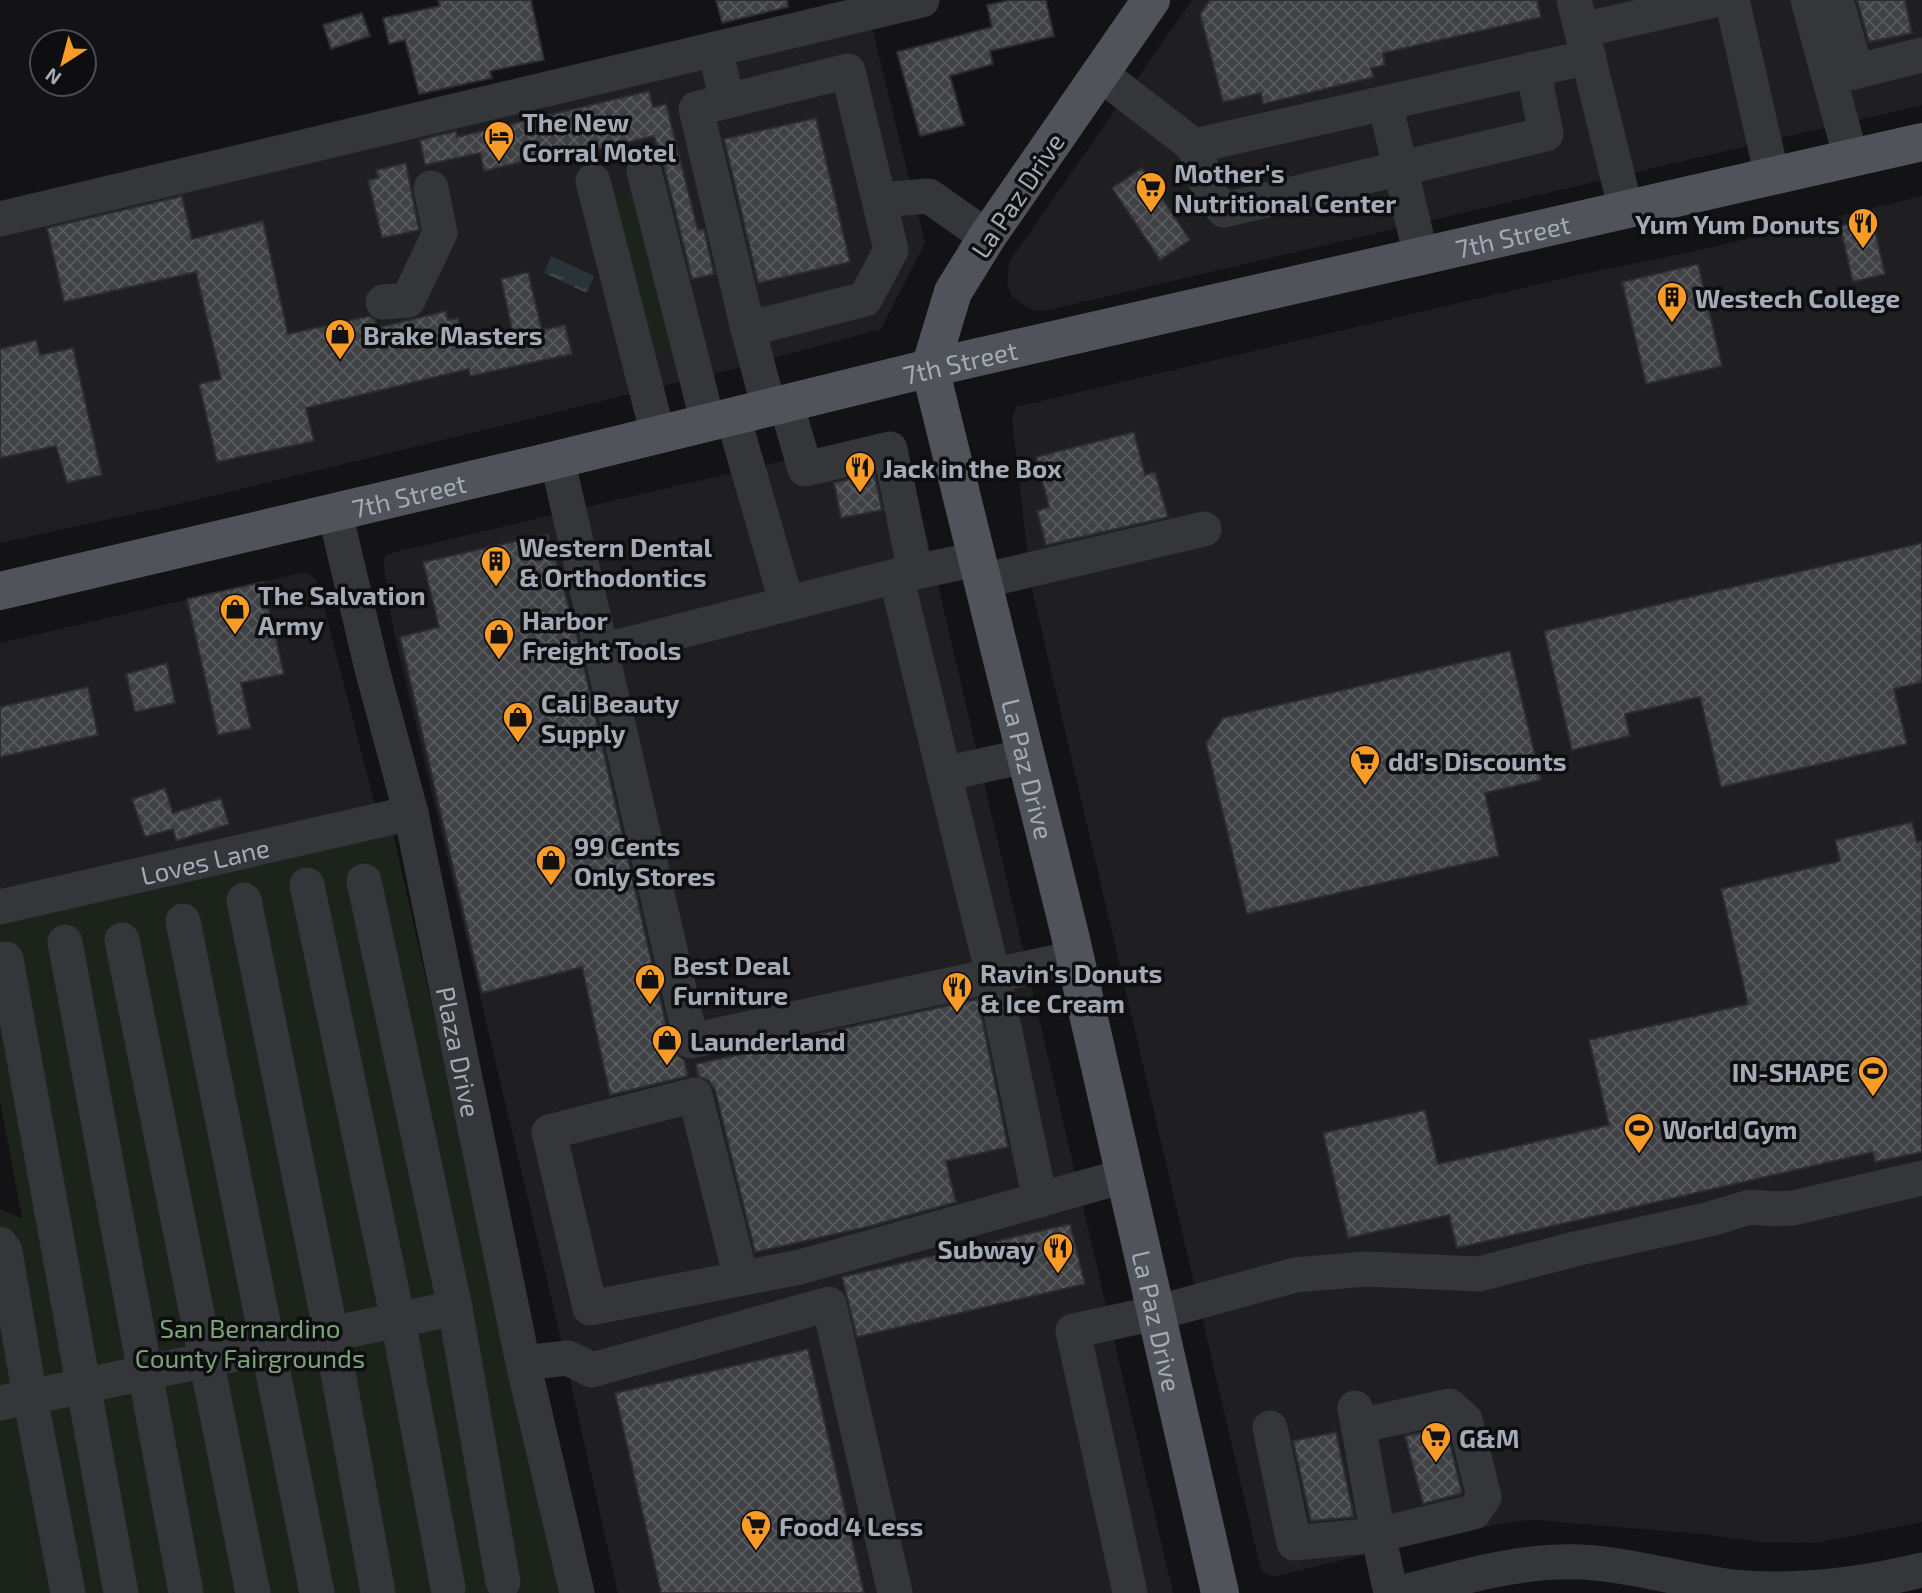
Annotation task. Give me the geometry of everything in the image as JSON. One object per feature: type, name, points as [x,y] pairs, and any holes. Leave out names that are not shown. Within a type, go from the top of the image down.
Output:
[{"type":"main road","name":"La Paz Drive","points":[[1151,0],[987,237],[953,292],[930,368],[1074,958],[1220,1593]]},
{"type":"main road","name":"7th Street","points":[[0,591],[335,513],[930,368],[1922,142]]},
{"type":"street","points":[[0,219],[922,0]]},
{"type":"street","points":[[1194,146],[1533,69],[1581,29],[1714,0]]},
{"type":"street","points":[[1732,0],[1772,176]]},
{"type":"street","points":[[1808,0],[1843,74]]},
{"type":"street","points":[[1836,0],[1851,158]]},
{"type":"street","points":[[1581,29],[1626,210]]},
{"type":"street","points":[[715,49],[727,101]]},
{"type":"street","points":[[1843,74],[1922,55]]},
{"type":"street","points":[[1099,73],[1194,146],[1211,196],[1224,210],[1546,134],[1533,69]]},
{"type":"street","points":[[748,329],[865,299],[891,250],[848,71],[696,109],[748,329],[805,469],[890,449],[906,574],[944,774],[993,975],[1040,1199]]},
{"type":"street","points":[[1385,103],[1421,256]]},
{"type":"street","points":[[644,170],[721,420],[787,604]]},
{"type":"street","points":[[593,181],[657,435]]},
{"type":"street","points":[[383,302],[408,300],[440,233],[431,188]]},
{"type":"street","points":[[879,200],[929,196],[987,237]]},
{"type":"street","points":[[557,459],[691,1041],[695,1095],[741,1278]]},
{"type":"street","name":"Plaza Drive","points":[[335,513],[372,669],[411,813],[523,1363],[577,1593]]},
{"type":"street","points":[[602,651],[906,574],[980,570],[1204,529]]},
{"type":"street","points":[[944,774],[1025,756]]},
{"type":"street","name":"Loves Lane","points":[[0,907],[411,813]]},
{"type":"street","points":[[364,881],[455,1308],[503,1582]]},
{"type":"street","points":[[307,885],[398,1320],[447,1588]]},
{"type":"street","points":[[244,900],[331,1334],[378,1593]]},
{"type":"street","points":[[183,921],[317,1593]]},
{"type":"street","points":[[122,940],[253,1593]]},
{"type":"street","points":[[65,942],[186,1593]]},
{"type":"street","points":[[691,1041],[1074,958]]},
{"type":"street","points":[[6,960],[121,1593]]},
{"type":"street","points":[[695,1095],[549,1132],[590,1308],[800,1267],[1124,1176]]},
{"type":"street","points":[[1130,1593],[1073,1331],[1156,1313],[1312,1272],[1366,1269],[1479,1274],[1751,1207],[1793,1208],[1922,1178]]},
{"type":"street","points":[[0,1244],[5,1251],[15,1400],[68,1593]]},
{"type":"street","points":[[523,1363],[568,1358],[592,1370],[828,1304],[895,1593]]},
{"type":"street","points":[[15,1400],[455,1308]]},
{"type":"street","points":[[1270,1428],[1294,1543],[1378,1535],[1474,1512],[1484,1497],[1465,1420],[1449,1406],[1356,1417],[1378,1535],[1391,1593]]},
{"type":"street","points":[[1399,1593],[1496,1570],[1579,1562],[1627,1580],[1807,1591],[1922,1570]]},
{"type":"shaded area","points":[[1192,0],[1922,0],[1922,105],[1053,309],[1037,311],[1026,307],[1011,295],[1007,283],[1009,262]]},
{"type":"shaded area","points":[[872,28],[925,243],[881,329],[737,368],[385,454],[187,502],[0,543],[0,233]]},
{"type":"shaded area","points":[[1922,196],[1922,1522],[1815,1543],[1758,1542],[1703,1534],[1535,1520],[1518,1521],[1452,1533],[1273,1577],[1261,1570],[1031,585],[1012,419],[1016,407],[1578,275],[1705,249]]},
{"type":"shaded area","points":[[888,436],[904,439],[1173,1593],[618,1593],[393,628],[383,560],[387,554]]},
{"type":"shaded area","points":[[305,572],[317,580],[376,809],[0,896],[0,643]]},
{"type":"green space","points":[[626,197],[634,199],[675,347],[651,354],[614,207]]},
{"type":"green space","name":"San Bernardino County Fairgrounds","points":[[393,832],[563,1593],[0,1593],[0,1209],[22,1218],[0,1100],[0,922]]},
{"type":"water","points":[[551,256],[594,276],[587,293],[544,273]]},
{"type":"building","points":[[438,0],[531,0],[544,60],[490,71],[492,78],[419,94],[405,40],[389,44],[383,18],[440,6]]},
{"type":"building","points":[[716,0],[787,0],[788,7],[722,23]]},
{"type":"building","points":[[1010,0],[1046,0],[1054,36],[990,51],[993,64],[950,76],[964,125],[920,136],[897,52],[992,27],[987,5]]},
{"type":"building","points":[[1210,0],[1537,0],[1541,17],[1383,53],[1385,65],[1371,68],[1374,77],[1263,104],[1261,93],[1223,102],[1200,14]]},
{"type":"building","points":[[1857,0],[1905,0],[1912,33],[1869,42]]},
{"type":"building","points":[[362,13],[370,36],[331,49],[323,25]]},
{"type":"building","name":"The New Corral Motel","points":[[649,91],[653,107],[666,104],[698,230],[704,229],[714,274],[692,279],[654,136],[576,155],[574,149],[484,171],[480,153],[425,165],[420,140],[456,131],[457,137]]},
{"type":"building","points":[[816,118],[850,262],[758,283],[724,139]]},
{"type":"building","points":[[406,163],[419,230],[382,238],[368,180],[378,178],[376,170]]},
{"type":"building","name":"Mother's Nutritional Center","points":[[1142,168],[1190,240],[1160,260],[1112,188]]},
{"type":"building","points":[[182,196],[192,239],[263,221],[288,334],[369,316],[375,320],[377,328],[446,311],[448,320],[458,318],[465,345],[513,334],[501,279],[528,272],[542,330],[565,325],[572,354],[470,376],[469,369],[306,408],[314,441],[217,462],[199,384],[221,379],[196,272],[64,302],[47,228]]},
{"type":"building","name":"Yum Yum Donuts","points":[[1872,218],[1885,274],[1853,282],[1840,226]]},
{"type":"building","name":"Westech College","points":[[1698,264],[1722,366],[1646,384],[1622,282]]},
{"type":"building","points":[[36,340],[40,355],[73,348],[102,475],[67,483],[56,446],[0,458],[0,349]]},
{"type":"building","points":[[1134,432],[1145,475],[1155,472],[1168,517],[1046,545],[1037,511],[1049,507],[1036,457]]},
{"type":"building","name":"Jack in the Box","points":[[874,473],[882,510],[841,518],[834,483]]},
{"type":"building","points":[[548,534],[572,615],[671,1046],[684,1060],[688,1076],[610,1095],[582,967],[482,993],[400,637],[439,627],[423,562]]},
{"type":"building","points":[[1922,543],[1922,682],[1894,689],[1907,744],[1721,787],[1700,697],[1625,714],[1630,736],[1572,750],[1544,631]]},
{"type":"building","name":"The Salvation Army","points":[[263,582],[284,674],[241,683],[251,728],[218,735],[187,599]]},
{"type":"building","name":"dd's Discounts","points":[[1510,651],[1541,780],[1485,793],[1499,856],[1247,914],[1206,743],[1223,718]]},
{"type":"building","points":[[167,663],[175,703],[135,712],[126,674]]},
{"type":"building","points":[[88,687],[98,735],[0,757],[0,707]]},
{"type":"building","points":[[165,788],[173,813],[221,798],[229,824],[176,841],[173,829],[145,837],[132,799]]},
{"type":"building","points":[[1912,822],[1917,842],[1922,841],[1922,1152],[1875,1162],[1873,1152],[1457,1248],[1449,1215],[1348,1238],[1323,1133],[1425,1110],[1438,1164],[1609,1125],[1589,1040],[1748,1004],[1721,889],[1840,861],[1835,840]]},
{"type":"building","points":[[978,999],[1008,1147],[946,1161],[956,1202],[867,1227],[755,1252],[715,1090],[709,1081],[698,1076],[696,1064]]},
{"type":"building","points":[[1070,1224],[1085,1284],[857,1337],[842,1277]]},
{"type":"building","points":[[808,1349],[864,1593],[661,1593],[615,1393]]},
{"type":"building","name":"G&M","points":[[1443,1428],[1447,1431],[1462,1493],[1423,1504],[1405,1436]]},
{"type":"building","points":[[1336,1432],[1354,1517],[1311,1521],[1293,1441]]},
{"type":"place","name":"The New Corral Motel","points":[[499,163]]},
{"type":"place","name":"Mother's Nutritional Center","points":[[1151,214]]},
{"type":"place","name":"Yum Yum Donuts","points":[[1863,250]]},
{"type":"place","name":"Westech College","points":[[1672,324]]},
{"type":"place","name":"Brake Masters","points":[[340,361]]},
{"type":"place","name":"Jack in the Box","points":[[860,494]]},
{"type":"place","name":"Western Dental & Orthodontics","points":[[496,588]]},
{"type":"place","name":"The Salvation Army","points":[[235,636]]},
{"type":"place","name":"Harbor Freight Tools","points":[[499,661]]},
{"type":"place","name":"Cali Beauty Supply","points":[[518,744]]},
{"type":"place","name":"dd's Discounts","points":[[1365,787]]},
{"type":"place","name":"99 Cents Only Stores","points":[[551,887]]},
{"type":"place","name":"Best Deal Furniture","points":[[650,1006]]},
{"type":"place","name":"Ravin's Donuts & Ice Cream","points":[[957,1014]]},
{"type":"place","name":"Launderland","points":[[667,1067]]},
{"type":"place","name":"IN-SHAPE","points":[[1873,1098]]},
{"type":"place","name":"World Gym","points":[[1639,1155]]},
{"type":"place","name":"Subway","points":[[1058,1275]]},
{"type":"place","name":"G&M","points":[[1436,1464]]},
{"type":"place","name":"Food 4 Less","points":[[756,1552]]}]
